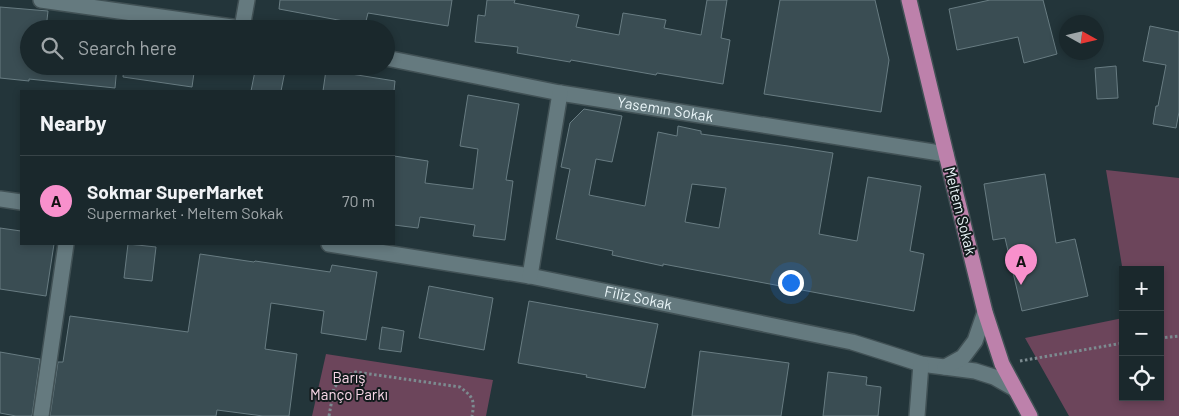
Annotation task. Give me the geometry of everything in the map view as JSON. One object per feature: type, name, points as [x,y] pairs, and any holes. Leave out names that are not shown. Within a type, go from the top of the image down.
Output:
[{"type":"main road","name":"Meltem Sokak","points":[[909,0],[985,312],[1002,364],[1030,416]]},
{"type":"street","points":[[41,0],[186,20]]},
{"type":"street","points":[[245,20],[247,0]]},
{"type":"street","name":"Yasemın Sokak","points":[[395,60],[560,93],[946,154]]},
{"type":"street","points":[[530,276],[560,93]]},
{"type":"street","points":[[0,200],[20,202]]},
{"type":"street","points":[[41,416],[66,245]]},
{"type":"street","name":"Filiz Sokak","points":[[334,245],[530,276],[852,342],[921,364],[975,371],[994,376],[1015,389]]},
{"type":"street","points":[[945,368],[963,357],[975,341],[985,312]]},
{"type":"street","points":[[917,416],[921,364]]},
{"type":"path","points":[[1164,338],[1179,336]]},
{"type":"path","points":[[1002,364],[1119,344]]},
{"type":"path","points":[[329,416],[334,388],[344,376],[356,372],[460,387],[470,394],[474,404],[472,416]]},
{"type":"green space","points":[[1106,170],[1179,178],[1179,416],[1069,416],[1025,338],[1119,319],[1119,401],[1164,401],[1164,266],[1122,266]]},
{"type":"green space","name":"Barış Manço Parkı","points":[[326,354],[493,380],[486,416],[312,416]]},
{"type":"building","points":[[280,0],[452,0],[448,26],[368,13],[366,20],[338,20],[279,9]]},
{"type":"building","points":[[487,0],[515,0],[514,3],[579,15],[576,27],[619,35],[623,13],[666,20],[664,28],[701,35],[707,0],[727,0],[721,38],[730,40],[723,84],[657,73],[656,75],[571,60],[570,62],[517,53],[518,47],[475,42],[478,15],[485,16]]},
{"type":"building","points":[[780,0],[875,0],[889,60],[881,112],[764,94]]},
{"type":"building","points":[[990,0],[1043,0],[1057,54],[1024,63],[1018,37],[957,50],[949,9]]},
{"type":"building","points":[[0,7],[48,11],[47,20],[20,20],[20,75],[116,75],[115,88],[29,79],[29,81],[0,78]]},
{"type":"building","points":[[1150,26],[1179,32],[1179,112],[1176,128],[1153,124],[1166,65],[1143,61]]},
{"type":"building","points":[[1116,66],[1118,98],[1097,99],[1095,68]]},
{"type":"building","points":[[123,75],[194,75],[192,87],[123,77]]},
{"type":"building","points":[[254,75],[284,75],[281,90],[251,90]]},
{"type":"building","points":[[325,75],[357,75],[395,81],[394,90],[323,90]]},
{"type":"building","points":[[468,95],[519,104],[506,180],[513,181],[505,240],[473,236],[475,225],[420,217],[418,228],[395,225],[395,156],[428,161],[425,183],[473,189],[478,149],[460,146]]},
{"type":"building","points":[[584,109],[622,116],[612,162],[596,159],[589,195],[645,206],[658,132],[677,136],[678,126],[701,131],[701,134],[833,153],[819,234],[857,241],[868,177],[921,186],[910,251],[924,254],[914,311],[663,264],[663,266],[612,255],[613,251],[556,239],[570,169],[561,167],[570,123]],"holes":[[[692,184],[726,188],[719,228],[685,222]]]},
{"type":"building","points":[[1045,174],[1056,243],[1075,239],[1088,296],[1022,311],[1005,238],[993,240],[984,184]]},
{"type":"building","points":[[0,228],[20,231],[20,245],[54,245],[46,296],[0,289]]},
{"type":"building","points":[[128,245],[156,247],[152,281],[124,278]]},
{"type":"building","points":[[200,254],[330,272],[332,265],[377,272],[366,340],[321,333],[324,311],[271,303],[265,349],[297,354],[289,416],[263,416],[217,410],[216,416],[50,416],[58,362],[63,362],[70,316],[188,332]]},
{"type":"building","points":[[429,286],[493,298],[484,350],[419,338]]},
{"type":"building","points":[[529,301],[658,324],[645,388],[586,377],[587,375],[518,363]]},
{"type":"building","points":[[382,327],[404,331],[401,352],[379,349]]},
{"type":"building","points":[[700,351],[789,363],[781,416],[692,416]]},
{"type":"building","points":[[0,352],[40,359],[32,416],[0,413]]},
{"type":"building","points":[[828,372],[867,377],[866,385],[881,387],[878,416],[823,416]]},
{"type":"place","name":"Sokmar SuperMarket","points":[[1021,285]]}]
